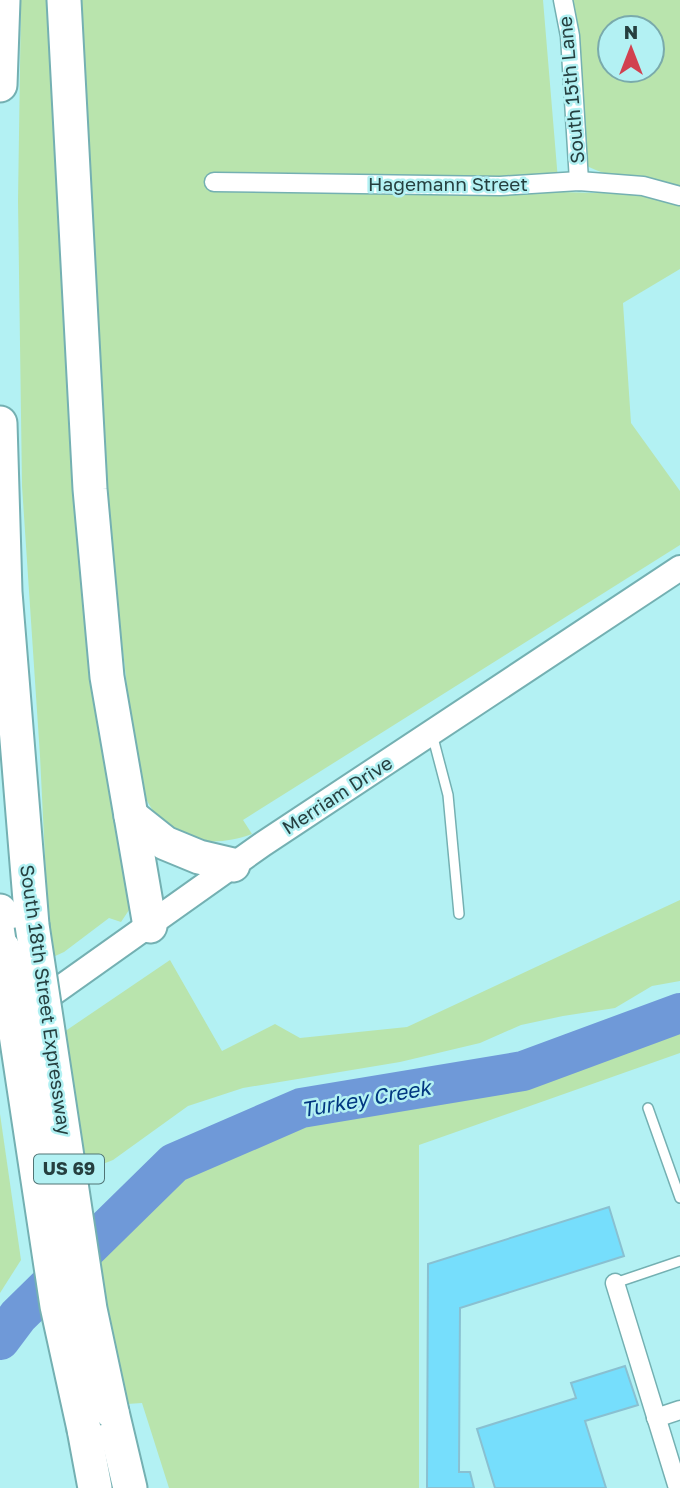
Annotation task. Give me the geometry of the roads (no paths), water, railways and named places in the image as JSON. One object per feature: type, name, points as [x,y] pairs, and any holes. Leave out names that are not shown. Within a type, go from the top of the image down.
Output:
[{"type":"highway","points":[[0,85],[3,0]]},
{"type":"highway","points":[[64,0],[90,489],[107,677],[149,926]]},
{"type":"highway","name":"South 18th Street Expressway","points":[[0,424],[5,592],[32,925],[90,1309],[130,1488]]},
{"type":"highway","points":[[131,816],[166,842],[200,857],[233,865]]},
{"type":"highway","name":"South 18th Street Expressway","points":[[0,911],[3,948],[57,1306],[95,1488]]},
{"type":"main road","name":"Merriam Drive","points":[[0,1030],[233,865],[680,568]]},
{"type":"street","name":"South 15th Lane","points":[[564,0],[570,36],[579,181]]},
{"type":"street","name":"Hagemann Street","points":[[214,182],[500,186],[579,181],[643,186],[680,195]]},
{"type":"street","points":[[615,1283],[678,1488]]},
{"type":"street","points":[[656,1418],[680,1409]]},
{"type":"lane","points":[[432,732],[448,795],[459,914]]},
{"type":"lane","points":[[648,1108],[680,1198]]},
{"type":"lane","points":[[615,1283],[680,1261]]},
{"type":"waterway","name":"Turkey Creek","points":[[0,1340],[18,1316],[174,1163],[301,1108],[523,1071],[680,1013]]}]
